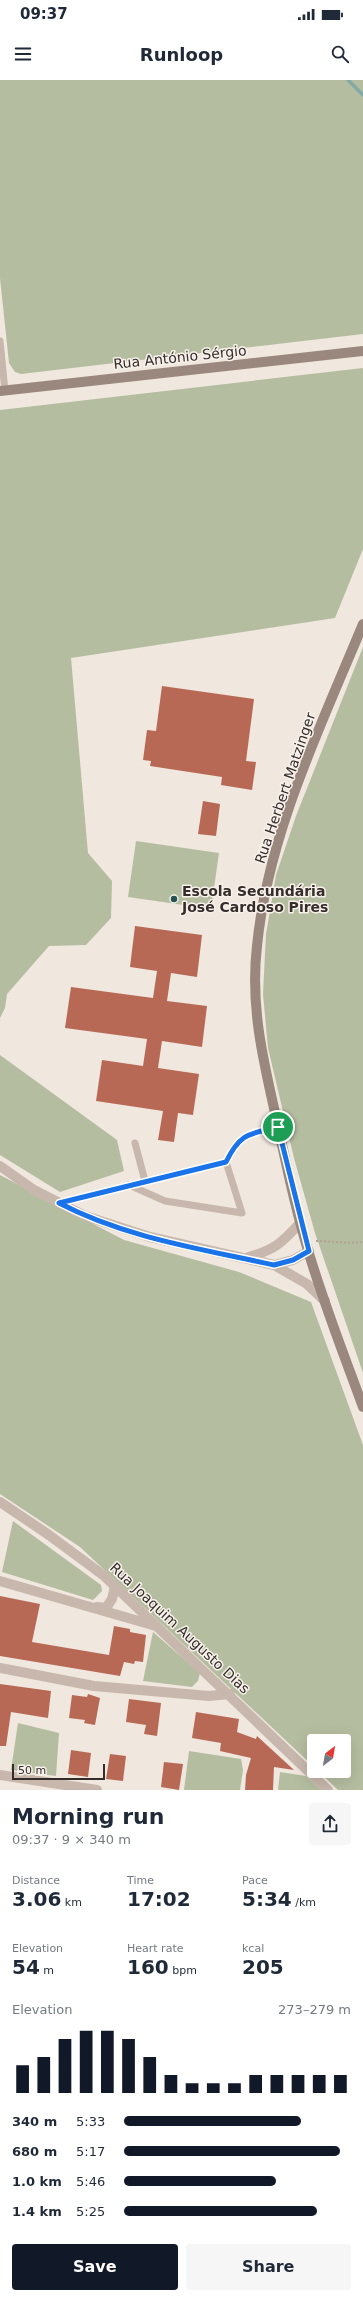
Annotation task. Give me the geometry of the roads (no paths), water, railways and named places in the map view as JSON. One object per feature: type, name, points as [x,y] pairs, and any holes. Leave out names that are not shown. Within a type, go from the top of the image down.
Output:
[{"type":"street","name":"Rua António Sérgio","points":[[2,391],[363,351]]},
{"type":"street","name":"Rua Herbert Matzinger","points":[[363,624],[299,781],[279,840],[265,891],[256,947],[255,988],[257,1027],[300,1223],[325,1301],[363,1407]]},
{"type":"street","points":[[0,1166],[34,1190],[85,1216],[150,1237],[274,1265],[307,1284],[325,1301]]},
{"type":"street","points":[[244,1258],[268,1252],[284,1241],[300,1223]]},
{"type":"street","points":[[274,1265],[293,1260],[307,1247]]},
{"type":"street","name":"Rua Joaquim Augusto Dias","points":[[0,1502],[49,1535],[115,1586],[230,1694],[328,1790]]},
{"type":"street","points":[[0,1581],[158,1626]]},
{"type":"street","points":[[91,1607],[106,1608],[112,1599],[115,1586]]},
{"type":"street","points":[[0,1668],[94,1686],[210,1696],[230,1694]]},
{"type":"street","points":[[0,1775],[97,1790]]},
{"type":"lane","points":[[0,340],[2,391]]},
{"type":"lane","points":[[135,1143],[145,1182]]},
{"type":"lane","points":[[59,1203],[129,1185],[226,1162],[242,1213],[165,1201],[129,1185]]},
{"type":"waterway","points":[[348,80],[363,95]]},
{"type":"place","name":"Escola Secundária José Cardoso Pires","points":[[174,899]]}]
